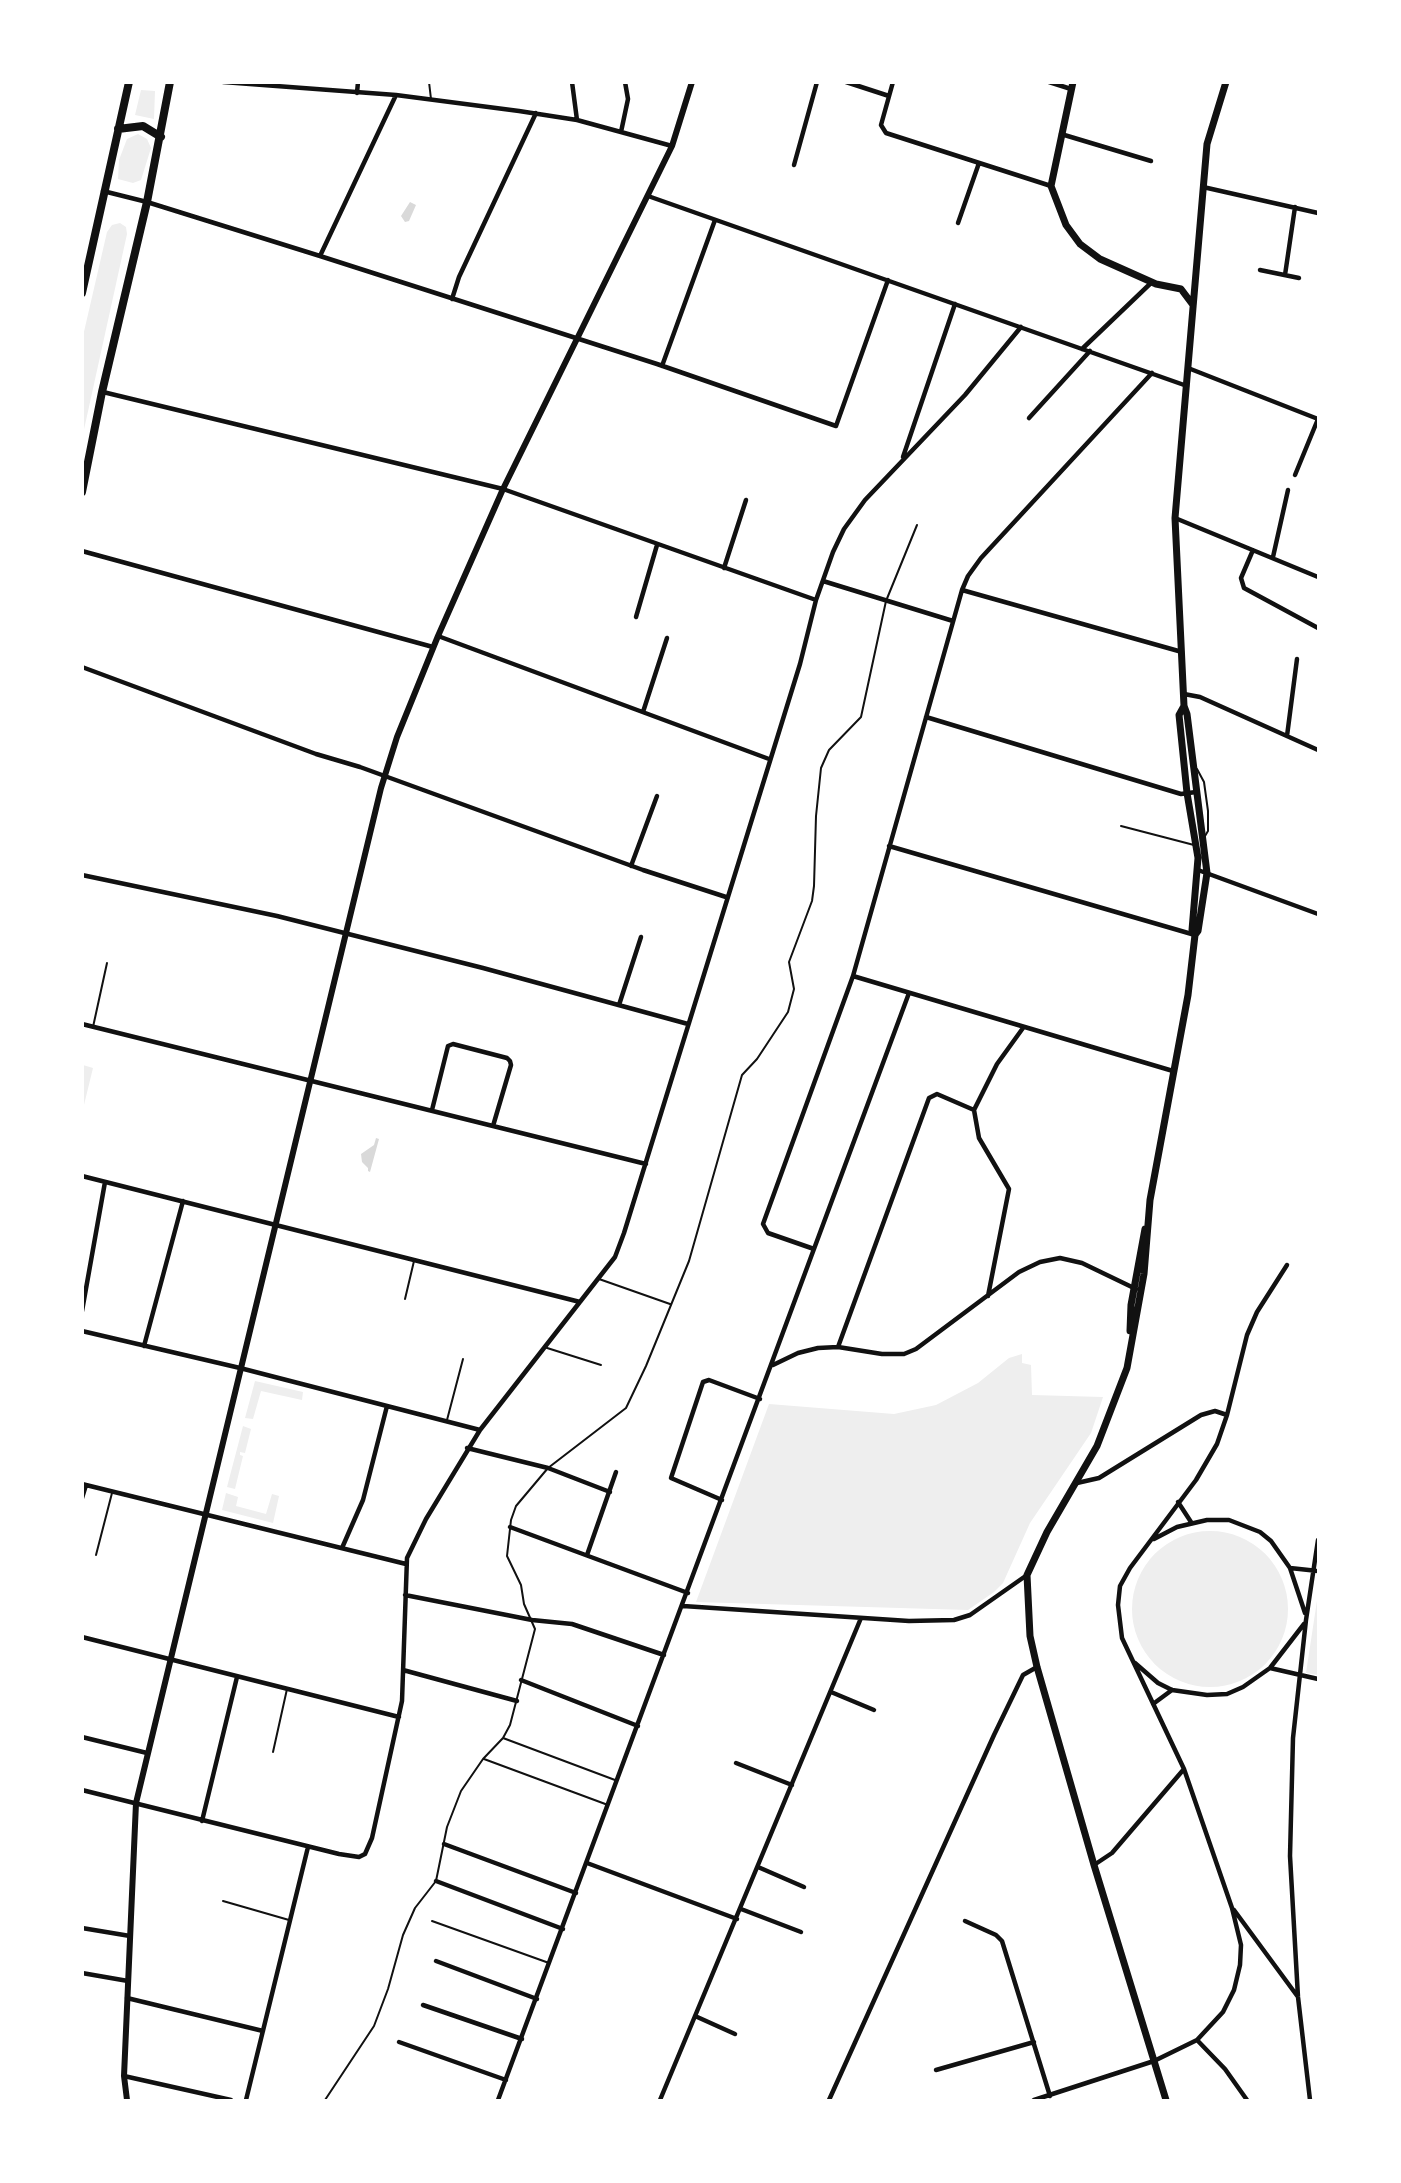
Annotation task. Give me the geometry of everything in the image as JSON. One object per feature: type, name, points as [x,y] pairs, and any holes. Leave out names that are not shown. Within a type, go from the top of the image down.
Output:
[{"type":"main road","points":[[82,293],[129,82]]},
{"type":"main road","points":[[82,492],[102,392],[147,202],[170,82]]},
{"type":"main road","points":[[1166,2100],[1094,1865],[1037,1667],[1030,1636],[1027,1575],[1047,1532],[1077,1483],[1111,1415],[1117,1389],[1127,1368],[1150,1200],[1193,964],[1195,935],[1198,931],[1207,873],[1187,714],[1184,706],[1175,518],[1203,187],[1210,129],[1227,82]]},
{"type":"main road","points":[[1072,86],[1051,186],[1066,225],[1080,244],[1100,259],[1152,282],[1181,289],[1193,305]]},
{"type":"main road","points":[[118,129],[143,126],[160,137]]},
{"type":"main road","points":[[1181,289],[1195,280]]},
{"type":"main road","points":[[1184,706],[1179,715],[1186,793],[1197,846],[1198,870],[1192,930],[1195,935]]},
{"type":"street","points":[[223,82],[396,95],[536,113],[578,120],[672,146]]},
{"type":"street","points":[[357,93],[358,82]]},
{"type":"street","points":[[572,82],[578,120]]},
{"type":"street","points":[[621,132],[628,99],[625,82]]},
{"type":"street","points":[[127,2100],[124,2076],[136,1803],[385,776],[433,647],[503,489],[672,146],[692,82]]},
{"type":"street","points":[[794,165],[817,82]]},
{"type":"street","points":[[846,82],[889,96]]},
{"type":"street","points":[[893,82],[881,125],[883,130],[890,135],[1051,186]]},
{"type":"street","points":[[1049,82],[1072,86]]},
{"type":"street","points":[[320,256],[396,95]]},
{"type":"street","points":[[452,299],[459,277],[536,113]]},
{"type":"street","points":[[1061,134],[1151,161]]},
{"type":"street","points":[[958,223],[979,163]]},
{"type":"street","points":[[1203,187],[1318,213]]},
{"type":"street","points":[[103,191],[147,202],[320,256],[662,366],[836,426],[888,280]]},
{"type":"street","points":[[648,196],[1187,386]]},
{"type":"street","points":[[1286,275],[1295,207]]},
{"type":"street","points":[[662,366],[715,220]]},
{"type":"street","points":[[1260,270],[1299,278]]},
{"type":"street","points":[[1082,348],[1152,282]]},
{"type":"street","points":[[902,460],[955,304]]},
{"type":"street","points":[[82,1790],[351,1857],[365,1854],[372,1838],[399,1717],[403,1670],[406,1564],[426,1520],[467,1448],[615,1257],[646,1164],[726,897],[800,664],[816,600],[844,529],[865,500],[965,395],[1021,327]]},
{"type":"street","points":[[1029,418],[1090,351]]},
{"type":"street","points":[[1188,368],[1318,419],[1295,475]]},
{"type":"street","points":[[814,1249],[768,1233],[763,1224],[853,976],[962,590],[968,576],[981,558],[1152,373]]},
{"type":"street","points":[[102,392],[503,489],[816,600]]},
{"type":"street","points":[[1272,557],[1288,490]]},
{"type":"street","points":[[724,568],[746,500]]},
{"type":"street","points":[[1175,518],[1318,577]]},
{"type":"street","points":[[636,618],[657,545]]},
{"type":"street","points":[[1253,550],[1241,578],[1244,588],[1318,628]]},
{"type":"street","points":[[82,551],[433,647]]},
{"type":"street","points":[[823,581],[953,621]]},
{"type":"street","points":[[962,590],[1182,652]]},
{"type":"street","points":[[438,636],[769,759]]},
{"type":"street","points":[[643,712],[667,638]]},
{"type":"street","points":[[1287,736],[1298,659]]},
{"type":"street","points":[[82,667],[315,754],[385,776],[631,866],[726,897]]},
{"type":"street","points":[[1184,694],[1200,696],[1318,750]]},
{"type":"street","points":[[926,717],[1181,794],[1196,792]]},
{"type":"street","points":[[631,866],[657,796]]},
{"type":"street","points":[[889,846],[1195,935]]},
{"type":"street","points":[[1198,870],[1318,914]]},
{"type":"street","points":[[82,875],[208,900],[345,936],[483,968],[688,1024]]},
{"type":"street","points":[[619,1005],[641,937]]},
{"type":"street","points":[[853,976],[1173,1071]]},
{"type":"street","points":[[498,2100],[773,1365],[909,993]]},
{"type":"street","points":[[82,1024],[646,1164]]},
{"type":"street","points":[[987,1296],[1009,1189],[979,1138],[974,1110],[997,1064],[1023,1028]]},
{"type":"street","points":[[432,1110],[448,1046],[453,1044],[507,1058],[510,1061],[511,1065],[493,1125]]},
{"type":"street","points":[[838,1347],[929,1098],[937,1094],[974,1110]]},
{"type":"street","points":[[82,1176],[580,1302]]},
{"type":"street","points":[[82,1311],[105,1182]]},
{"type":"street","points":[[144,1346],[183,1201]]},
{"type":"street","points":[[773,1365],[798,1353],[838,1347],[882,1354],[904,1354],[916,1349],[1019,1272],[1040,1262],[1060,1258],[1082,1263],[1138,1290]]},
{"type":"street","points":[[1035,2100],[1154,2061],[1197,2040],[1223,2012],[1234,1990],[1240,1965],[1241,1945],[1232,1908],[1184,1769],[1122,1638],[1119,1622],[1120,1586],[1130,1568],[1209,1459],[1227,1415],[1247,1335],[1257,1312],[1287,1264]]},
{"type":"street","points":[[82,1331],[240,1368],[480,1430]]},
{"type":"street","points":[[722,1500],[671,1478],[703,1382],[709,1380],[760,1400]]},
{"type":"street","points":[[342,1548],[363,1500],[387,1406]]},
{"type":"street","points":[[1077,1483],[1099,1478],[1201,1415],[1215,1411],[1227,1415]]},
{"type":"street","points":[[467,1448],[548,1468],[609,1492]]},
{"type":"street","points":[[587,1555],[616,1472]]},
{"type":"street","points":[[82,1498],[84,1485],[406,1564]]},
{"type":"street","points":[[1178,1502],[1191,1522]]},
{"type":"street","points":[[1133,1661],[1158,1683],[1172,1690],[1189,1694],[1227,1694],[1243,1687],[1270,1668],[1292,1642],[1306,1620],[1301,1593],[1290,1568],[1271,1541],[1253,1529],[1229,1520],[1191,1522],[1162,1533],[1151,1541]]},
{"type":"street","points":[[510,1527],[688,1593]]},
{"type":"street","points":[[1310,2100],[1298,1997],[1290,1856],[1293,1738],[1306,1620],[1316,1571],[1318,1540]]},
{"type":"street","points":[[1290,1568],[1316,1571]]},
{"type":"street","points":[[683,1606],[861,1618],[954,1620],[976,1610],[1027,1575]]},
{"type":"street","points":[[405,1595],[532,1620],[554,1620],[587,1628],[664,1655]]},
{"type":"street","points":[[667,2100],[660,2099],[861,1618]]},
{"type":"street","points":[[82,1637],[399,1717]]},
{"type":"street","points":[[829,2100],[994,1735],[1023,1675],[1037,1667]]},
{"type":"street","points":[[1270,1668],[1318,1679]]},
{"type":"street","points":[[403,1670],[517,1701]]},
{"type":"street","points":[[202,1821],[237,1677]]},
{"type":"street","points":[[521,1680],[638,1726]]},
{"type":"street","points":[[1153,1704],[1172,1690]]},
{"type":"street","points":[[831,1692],[874,1710]]},
{"type":"street","points":[[82,1737],[147,1754]]},
{"type":"street","points":[[736,1763],[792,1785]]},
{"type":"street","points":[[1094,1865],[1112,1853],[1184,1769]]},
{"type":"street","points":[[444,1844],[576,1893]]},
{"type":"street","points":[[246,2100],[308,1847]]},
{"type":"street","points":[[587,1863],[737,1919]]},
{"type":"street","points":[[758,1868],[804,1887]]},
{"type":"street","points":[[436,1881],[563,1929]]},
{"type":"street","points":[[1232,1908],[1298,1997]]},
{"type":"street","points":[[741,1909],[801,1932]]},
{"type":"street","points":[[965,1921],[996,1935],[1002,1941],[1050,2096]]},
{"type":"street","points":[[82,1928],[130,1936]]},
{"type":"street","points":[[436,1961],[537,1999]]},
{"type":"street","points":[[82,1973],[128,1981]]},
{"type":"street","points":[[127,1998],[263,2031]]},
{"type":"street","points":[[423,2005],[522,2039]]},
{"type":"street","points":[[695,2016],[735,2034]]},
{"type":"street","points":[[1197,2040],[1225,2069],[1247,2100]]},
{"type":"street","points":[[399,2042],[506,2080]]},
{"type":"street","points":[[936,2070],[1034,2042]]},
{"type":"street","points":[[124,2076],[231,2100]]},
{"type":"lane","points":[[429,82],[431,99]]},
{"type":"lane","points":[[325,2100],[374,2026],[388,1989],[403,1935],[415,1908],[436,1881],[455,1804],[483,1759],[503,1738],[517,1701],[535,1629],[524,1604],[521,1585],[507,1556],[510,1527],[516,1506],[548,1468],[626,1408],[646,1366],[703,1221],[710,1186],[742,1075],[780,1025],[792,999],[794,988],[789,962],[812,901],[814,886],[820,775],[830,750],[861,717],[886,601],[917,525]]},
{"type":"lane","points":[[1192,760],[1204,782],[1208,831],[1204,842]]},
{"type":"lane","points":[[1121,826],[1197,846]]},
{"type":"lane","points":[[93,1027],[107,963]]},
{"type":"lane","points":[[405,1299],[414,1259]]},
{"type":"lane","points":[[599,1279],[670,1304]]},
{"type":"lane","points":[[544,1347],[601,1365]]},
{"type":"lane","points":[[447,1421],[463,1359]]},
{"type":"lane","points":[[96,1555],[112,1491]]},
{"type":"lane","points":[[273,1752],[287,1689]]},
{"type":"lane","points":[[503,1738],[617,1781]]},
{"type":"lane","points":[[483,1759],[608,1805]]},
{"type":"lane","points":[[223,1901],[289,1920]]},
{"type":"lane","points":[[432,1921],[549,1963]]},
{"type":"shaded area","points":[[141,90],[155,91],[154,119],[135,115]]},
{"type":"shaded area","points":[[138,134],[147,139],[151,148],[141,180],[133,183],[118,179],[119,160],[127,139]]},
{"type":"shaded area","points":[[410,202],[416,205],[409,221],[405,222],[401,216]]},
{"type":"shaded area","points":[[120,223],[126,227],[127,234],[83,434],[83,336],[107,232],[112,225]]},
{"type":"shaded area","points":[[82,1065],[93,1068],[83,1109]]},
{"type":"shaded area","points":[[376,1138],[379,1139],[370,1172],[362,1162],[361,1154],[374,1145]]},
{"type":"shaded area","points":[[1022,1354],[1022,1363],[1031,1365],[1032,1395],[1103,1397],[1091,1433],[1030,1523],[1003,1583],[994,1592],[968,1610],[696,1602],[769,1404],[894,1414],[936,1405],[978,1383],[1009,1358]]},
{"type":"shaded area","points":[[255,1381],[303,1392],[302,1400],[261,1391],[253,1419],[245,1418]]},
{"type":"shaded area","points":[[243,1426],[251,1429],[245,1453],[240,1452],[243,1456],[235,1489],[227,1487]]},
{"type":"shaded area","points":[[226,1493],[238,1497],[236,1506],[266,1514],[272,1494],[279,1496],[273,1523],[222,1510]]},
{"type":"shaded area","points":[[1210,1531],[1240,1537],[1265,1554],[1282,1579],[1288,1609],[1282,1639],[1265,1664],[1240,1681],[1210,1687],[1180,1681],[1155,1664],[1138,1639],[1132,1609],[1138,1579],[1155,1554],[1180,1537]]},
{"type":"shaded area","points":[[1318,1594],[1318,1675],[1306,1673]]}]
